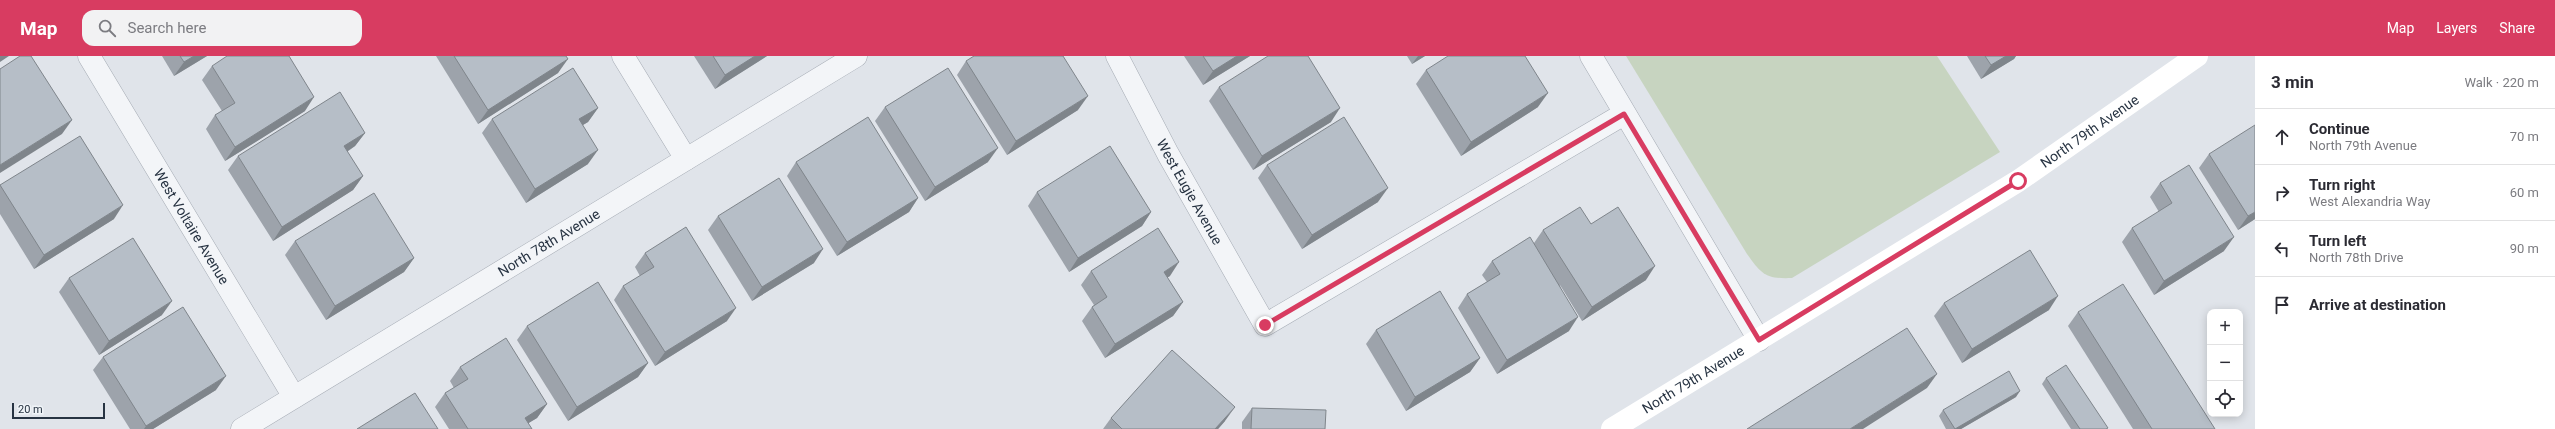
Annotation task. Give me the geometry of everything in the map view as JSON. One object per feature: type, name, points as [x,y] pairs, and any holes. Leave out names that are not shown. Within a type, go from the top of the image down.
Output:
[{"type":"street","name":"West Voltaire Avenue","points":[[89,56],[294,397]]},
{"type":"street","points":[[622,56],[686,159]]},
{"type":"street","name":"North 78th Avenue","points":[[242,429],[856,56]]},
{"type":"street","name":"West Eugie Avenue","points":[[1117,56],[1168,154],[1265,325],[1624,114]]},
{"type":"street","points":[[1592,56],[1624,114],[1759,340]]},
{"type":"street","name":"North 79th Avenue","points":[[1612,429],[2018,181],[2197,56]]},
{"type":"green space","points":[[1626,56],[1937,56],[2000,152],[1792,278],[1776,278],[1761,271],[1747,254]]},
{"type":"building","points":[[20,56],[31,56],[72,120],[0,165],[0,69]]},
{"type":"building","points":[[180,56],[194,56],[184,62]]},
{"type":"building","points":[[227,56],[289,56],[314,97],[235,147],[215,115],[235,103],[212,66]]},
{"type":"building","points":[[454,56],[566,56],[568,59],[488,110]]},
{"type":"building","points":[[713,56],[755,56],[725,75]]},
{"type":"building","points":[[974,56],[1063,56],[1088,96],[1016,141],[966,61]]},
{"type":"building","points":[[1203,56],[1237,56],[1213,71]]},
{"type":"building","points":[[1268,56],[1308,56],[1340,108],[1262,156],[1219,87]]},
{"type":"building","points":[[1448,56],[1525,56],[1548,93],[1471,142],[1426,70]]},
{"type":"building","points":[[1985,56],[2006,56],[1991,65]]},
{"type":"building","points":[[573,68],[598,108],[579,119],[598,150],[535,189],[492,119]]},
{"type":"building","points":[[948,68],[998,148],[935,187],[885,107]]},
{"type":"building","points":[[340,92],[365,133],[344,146],[363,176],[282,227],[238,156]]},
{"type":"building","points":[[868,117],[918,198],[847,242],[796,162]]},
{"type":"building","points":[[1344,117],[1388,188],[1312,235],[1267,165]]},
{"type":"building","points":[[2255,125],[2255,212],[2248,216],[2209,154]]},
{"type":"building","points":[[80,136],[123,205],[44,255],[0,185]]},
{"type":"building","points":[[1110,146],[1151,212],[1078,258],[1037,192]]},
{"type":"building","points":[[2189,165],[2234,237],[2164,281],[2132,228],[2172,203],[2160,183]]},
{"type":"building","points":[[779,178],[823,249],[762,287],[718,216]]},
{"type":"building","points":[[374,193],[414,258],[335,306],[295,241]]},
{"type":"building","points":[[1580,207],[1591,224],[1618,207],[1655,266],[1592,307],[1543,230]]},
{"type":"building","points":[[686,227],[736,308],[665,352],[623,286],[654,267],[645,253]]},
{"type":"building","points":[[1158,228],[1179,262],[1164,272],[1183,302],[1115,344],[1092,307],[1107,297],[1091,271]]},
{"type":"building","points":[[1530,237],[1578,317],[1507,360],[1467,294],[1500,274],[1492,261]]},
{"type":"building","points":[[133,238],[172,301],[109,341],[69,278]]},
{"type":"building","points":[[2030,250],[2058,296],[1972,349],[1944,303]]},
{"type":"building","points":[[598,282],[648,363],[577,407],[527,326]]},
{"type":"building","points":[[2123,284],[2215,429],[2152,429],[2078,312]]},
{"type":"building","points":[[1440,291],[1480,358],[1415,397],[1376,330]]},
{"type":"building","points":[[183,307],[226,376],[146,426],[103,357]]},
{"type":"building","points":[[1907,328],[1937,374],[1850,429],[1747,429]]},
{"type":"building","points":[[506,338],[547,404],[525,418],[532,429],[468,429],[445,393],[468,379],[460,367]]},
{"type":"building","points":[[1172,350],[1235,407],[1215,429],[1122,429],[1111,418]]},
{"type":"building","points":[[2066,365],[2108,428],[2080,429],[2046,378]]},
{"type":"building","points":[[2009,371],[2020,391],[1955,429],[1943,410]]},
{"type":"building","points":[[415,393],[438,429],[357,429]]},
{"type":"building","points":[[1252,408],[1326,410],[1325,429],[1251,429]]},
{"type":"route","points":[[1265,325],[1624,114],[1759,340],[2018,181]]}]
